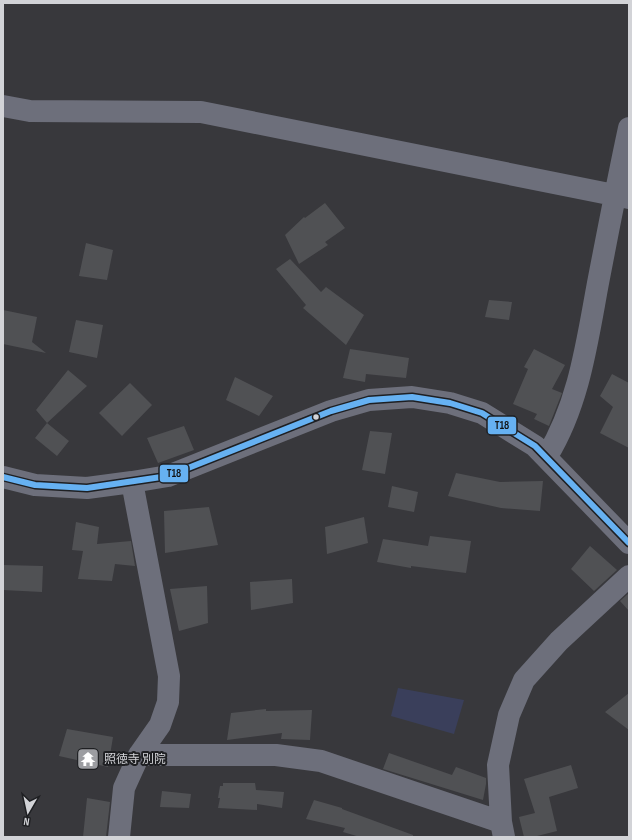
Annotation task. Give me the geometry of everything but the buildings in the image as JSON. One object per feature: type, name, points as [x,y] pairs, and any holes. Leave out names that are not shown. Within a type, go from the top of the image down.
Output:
[{"type":"street","points":[[3,106],[30,111],[201,112],[622,197]]},
{"type":"street","points":[[541,451],[560,433],[583,368],[622,197],[629,128]]},
{"type":"street","points":[[3,477],[35,485],[87,488],[168,476],[331,411],[369,400],[412,397],[450,403],[482,413],[541,451],[629,543]]},
{"type":"street","points":[[120,837],[124,788],[139,755],[160,725],[168,702],[169,676],[132,482]]},
{"type":"street","points":[[139,755],[276,755],[321,761],[503,829],[498,765],[509,715],[524,680],[559,640],[629,576]]},
{"type":"shaded area","points":[[398,688],[464,700],[454,734],[391,716]]},
{"type":"transit line","name":"T18","points":[[3,477],[35,485],[87,488],[168,476],[331,411],[369,400],[412,397],[450,403],[482,413],[535,446],[629,543]]},
{"type":"place","name":"照徳寺 別院","points":[[88,759]]}]
